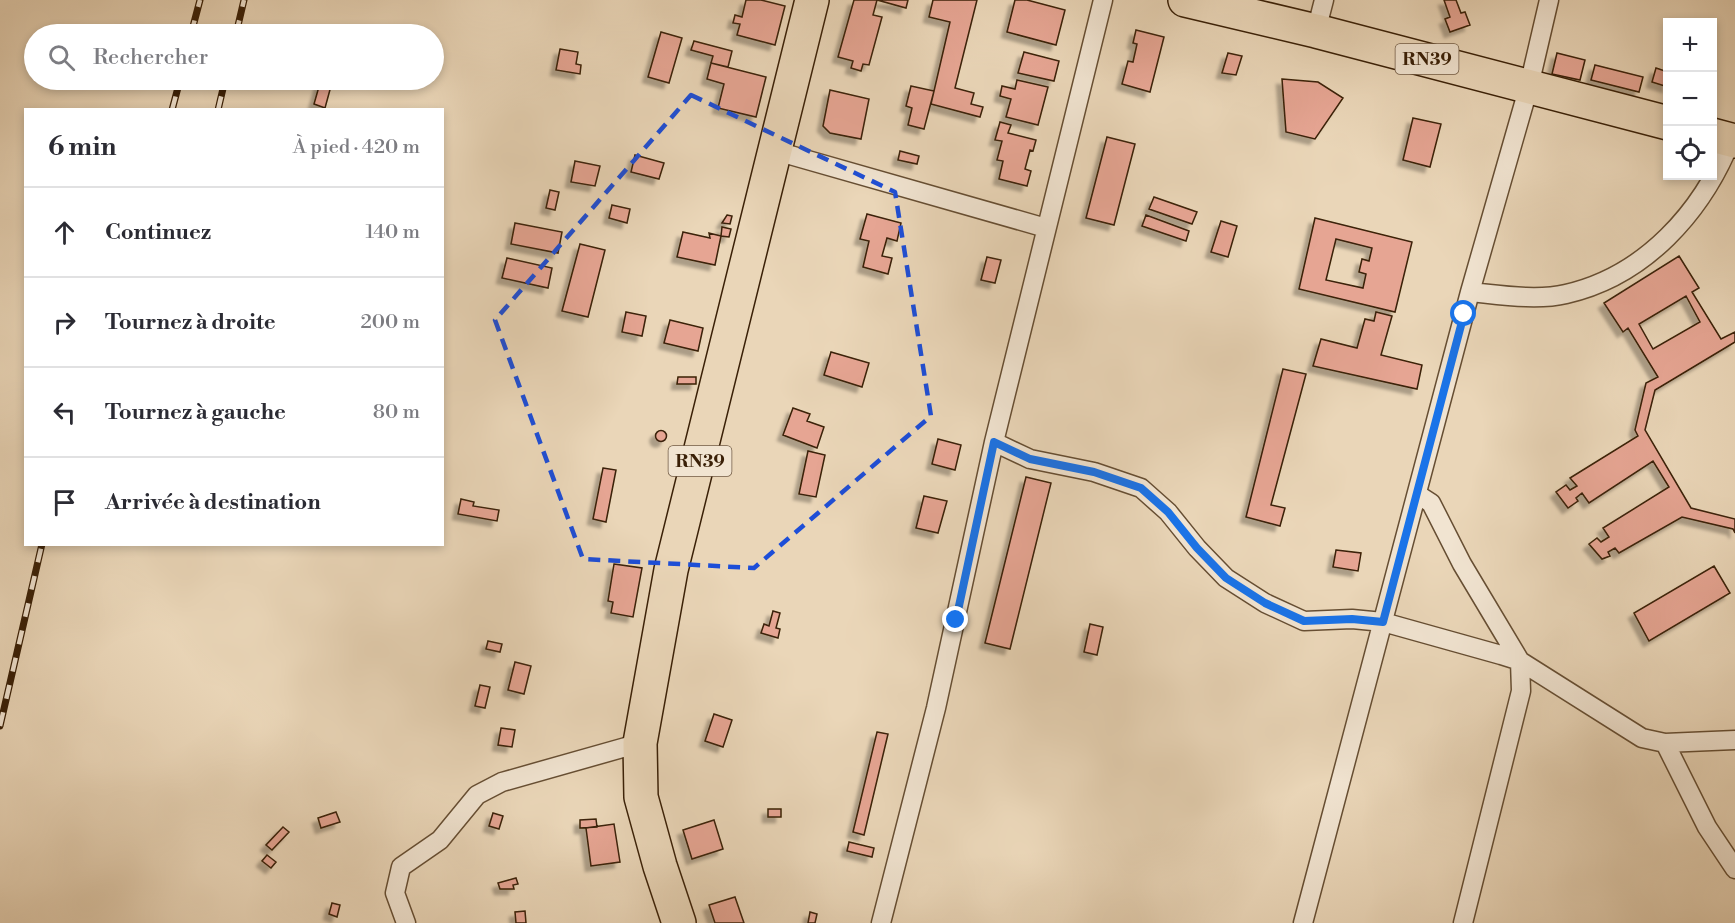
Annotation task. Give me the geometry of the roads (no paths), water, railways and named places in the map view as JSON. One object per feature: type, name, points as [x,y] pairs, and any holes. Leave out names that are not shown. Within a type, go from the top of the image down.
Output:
[{"type":"highway","name":"RN39","points":[[679,923],[660,866],[642,797],[640,743],[671,570],[812,0]]},
{"type":"highway","name":"RN39","points":[[1185,0],[1320,15],[1529,86],[1663,122]]},
{"type":"street","points":[[881,923],[936,708],[994,442],[1103,0]]},
{"type":"street","points":[[1303,923],[1470,292],[1529,86],[1549,0]]},
{"type":"street","points":[[1470,292],[1530,296],[1565,294],[1600,283],[1627,268],[1668,238],[1691,213],[1720,168],[1726,139]]},
{"type":"street","points":[[776,151],[1046,228]]},
{"type":"street","points":[[994,442],[1030,459],[1094,472],[1141,488],[1168,512],[1197,548],[1226,578],[1265,603],[1304,621],[1352,619],[1383,622],[1520,661],[1642,738],[1665,743],[1735,741]]},
{"type":"street","points":[[1417,494],[1431,503],[1467,574],[1520,661],[1521,691],[1463,923]]},
{"type":"street","points":[[406,923],[395,893],[401,867],[440,840],[477,795],[502,782],[640,743]]},
{"type":"street","points":[[1665,743],[1707,827],[1735,869]]},
{"type":"railway","points":[[194,24],[200,0]]},
{"type":"railway","points":[[238,24],[244,0]]},
{"type":"railway","points":[[173,108],[177,90]]},
{"type":"railway","points":[[218,108],[223,90]]},
{"type":"railway","points":[[0,726],[42,546]]}]
